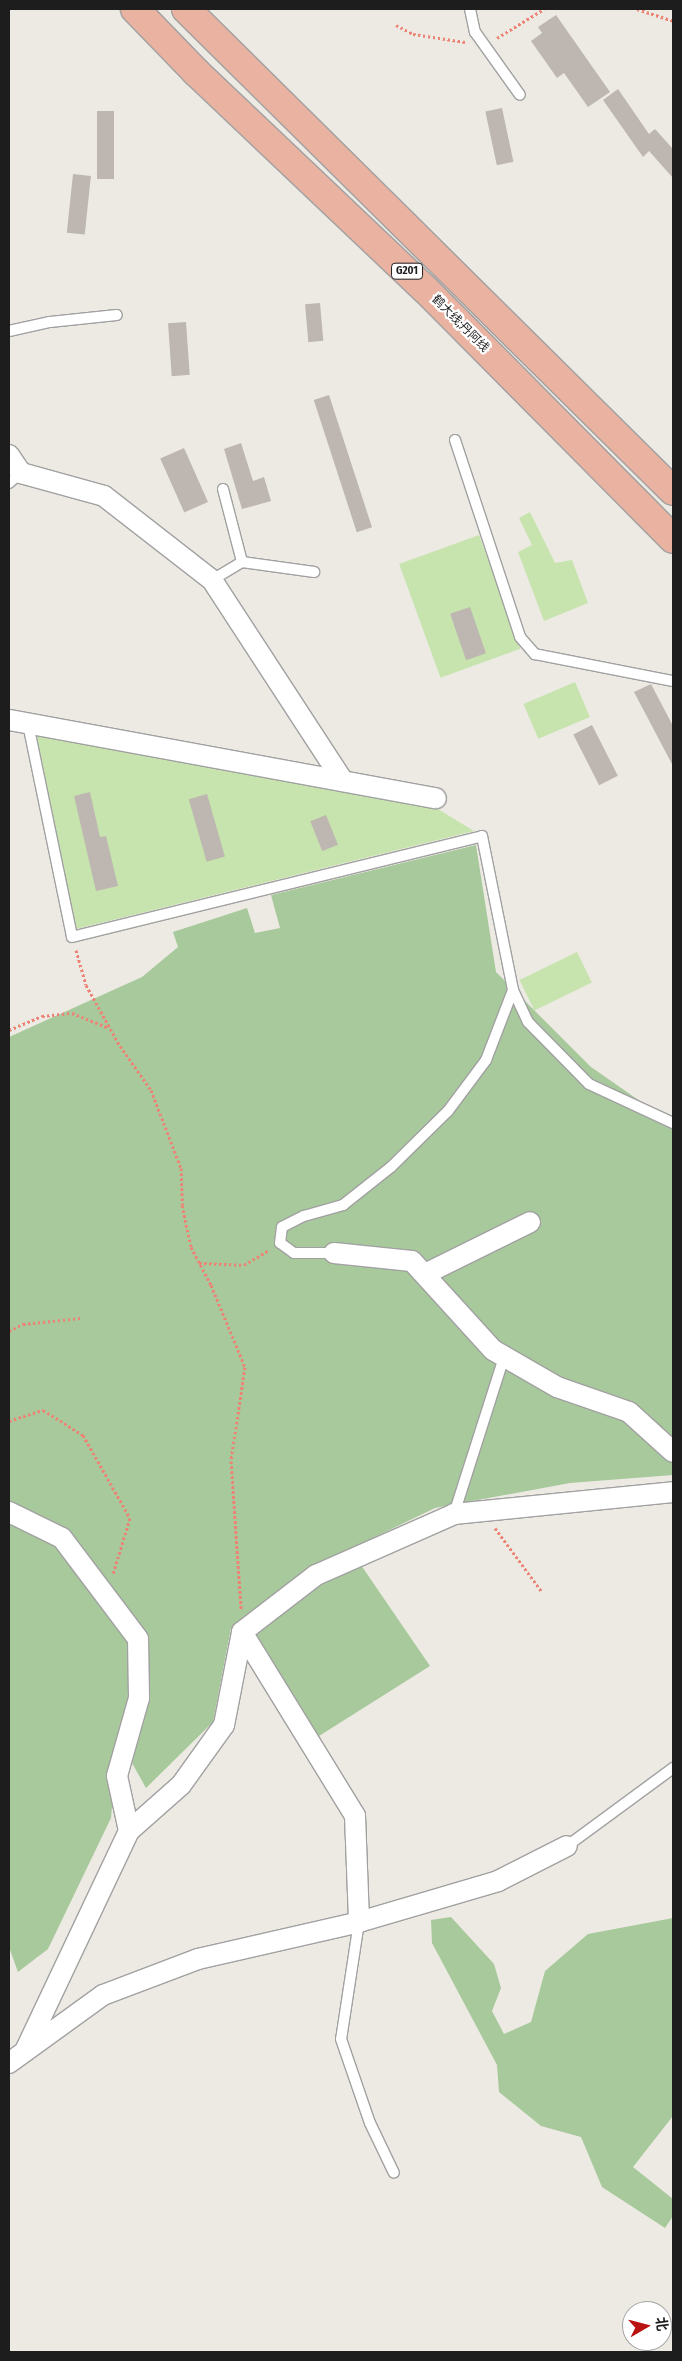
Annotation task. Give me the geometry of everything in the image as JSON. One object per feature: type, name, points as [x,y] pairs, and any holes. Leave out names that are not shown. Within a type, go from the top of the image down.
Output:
[{"type":"highway","name":"鹤大线;丹阿线","points":[[135,9],[196,72],[425,289],[673,539]]},
{"type":"highway","name":"G201","points":[[186,9],[673,491]]},
{"type":"street","points":[[9,455],[15,478],[104,496],[212,580],[343,781]]},
{"type":"street","points":[[18,722],[436,798]]},
{"type":"street","points":[[426,1274],[530,1222]]},
{"type":"street","points":[[334,1253],[412,1261],[426,1274],[493,1350],[557,1387],[630,1412],[673,1452]]},
{"type":"street","points":[[16,2058],[129,1831],[181,1785],[224,1724],[242,1632],[316,1575],[454,1514],[673,1492]]},
{"type":"street","points":[[9,1512],[62,1538],[138,1639],[139,1698],[117,1776],[129,1831]]},
{"type":"street","points":[[242,1632],[355,1816],[359,1922]]},
{"type":"street","points":[[16,2058],[103,1996],[198,1959],[359,1922],[498,1881],[567,1846]]},
{"type":"lane","points":[[470,9],[475,32],[520,95]]},
{"type":"lane","points":[[9,331],[50,322],[117,315]]},
{"type":"lane","points":[[454,440],[520,637],[535,654],[673,681]]},
{"type":"lane","points":[[223,489],[242,562]]},
{"type":"lane","points":[[212,580],[242,562],[314,572]]},
{"type":"lane","points":[[18,722],[72,937],[482,836],[513,990],[528,1022],[589,1084],[673,1123]]},
{"type":"lane","points":[[334,1253],[294,1253],[280,1243],[282,1227],[304,1216],[342,1205],[391,1168],[448,1111],[486,1060],[513,990]]},
{"type":"lane","points":[[454,1514],[504,1357]]},
{"type":"lane","points":[[567,1846],[673,1768]]},
{"type":"lane","points":[[359,1922],[341,2039],[370,2123],[394,2173]]},
{"type":"path","points":[[637,9],[673,21]]},
{"type":"path","points":[[72,937],[86,985],[110,1028],[151,1090],[181,1168],[182,1205],[191,1247],[245,1367],[231,1461],[242,1632]]},
{"type":"path","points":[[9,1030],[42,1016],[72,1013],[110,1028]]},
{"type":"path","points":[[199,1263],[244,1265],[280,1243]]},
{"type":"path","points":[[9,1331],[23,1324],[81,1318]]},
{"type":"path","points":[[9,1421],[43,1410],[83,1435],[130,1518],[106,1596]]},
{"type":"path","points":[[483,1512],[542,1592]]},
{"type":"green space","points":[[530,512],[555,563],[572,560],[588,603],[544,621],[518,552],[532,545],[519,518]]},
{"type":"green space","points":[[479,535],[520,649],[441,678],[399,564]]},
{"type":"green space","points":[[575,682],[590,717],[538,739],[523,704]]},
{"type":"green space","points":[[36,732],[433,806],[474,831],[76,929]]},
{"type":"green space","points":[[476,845],[496,972],[591,1067],[673,1124],[673,1475],[570,1483],[435,1508],[350,1549],[430,1666],[319,1736],[231,1628],[213,1722],[146,1788],[118,1738],[111,1818],[48,1949],[18,1972],[9,1947],[9,1037],[142,977],[178,947],[173,932],[247,908],[255,933],[280,928],[271,895]]},
{"type":"green space","points":[[577,952],[592,983],[534,1011],[519,980]]},
{"type":"green space","points":[[451,1917],[494,1964],[501,1988],[492,2011],[504,2034],[531,2022],[545,1971],[588,1934],[673,1918],[673,2116],[633,2167],[673,2199],[673,2216],[665,2228],[602,2187],[581,2137],[541,2126],[499,2092],[497,2065],[432,1943],[431,1920]]},
{"type":"building","points":[[556,15],[610,92],[588,107],[564,73],[557,78],[531,41],[542,33],[538,27]]},
{"type":"building","points":[[618,89],[649,134],[655,129],[673,149],[673,178],[649,151],[643,157],[603,100]]},
{"type":"building","points":[[502,108],[513,162],[497,165],[485,112]]},
{"type":"building","points":[[97,111],[114,111],[114,179],[97,179]]},
{"type":"building","points":[[73,174],[91,176],[85,235],[67,233]]},
{"type":"building","points":[[320,303],[323,341],[308,342],[305,304]]},
{"type":"building","points":[[186,322],[190,375],[172,376],[168,323]]},
{"type":"building","points":[[329,395],[372,527],[357,532],[314,400]]},
{"type":"building","points":[[241,443],[253,481],[264,477],[271,501],[242,509],[224,449]]},
{"type":"building","points":[[184,448],[208,502],[184,512],[160,459]]},
{"type":"building","points":[[470,607],[486,653],[466,660],[450,614]]},
{"type":"building","points":[[651,684],[673,726],[673,766],[634,692]]},
{"type":"building","points":[[592,725],[618,776],[599,785],[573,735]]},
{"type":"building","points":[[90,792],[100,837],[106,836],[118,886],[96,891],[74,796]]},
{"type":"building","points":[[207,794],[225,856],[207,862],[189,799]]},
{"type":"building","points":[[326,815],[338,845],[322,851],[310,821]]}]
